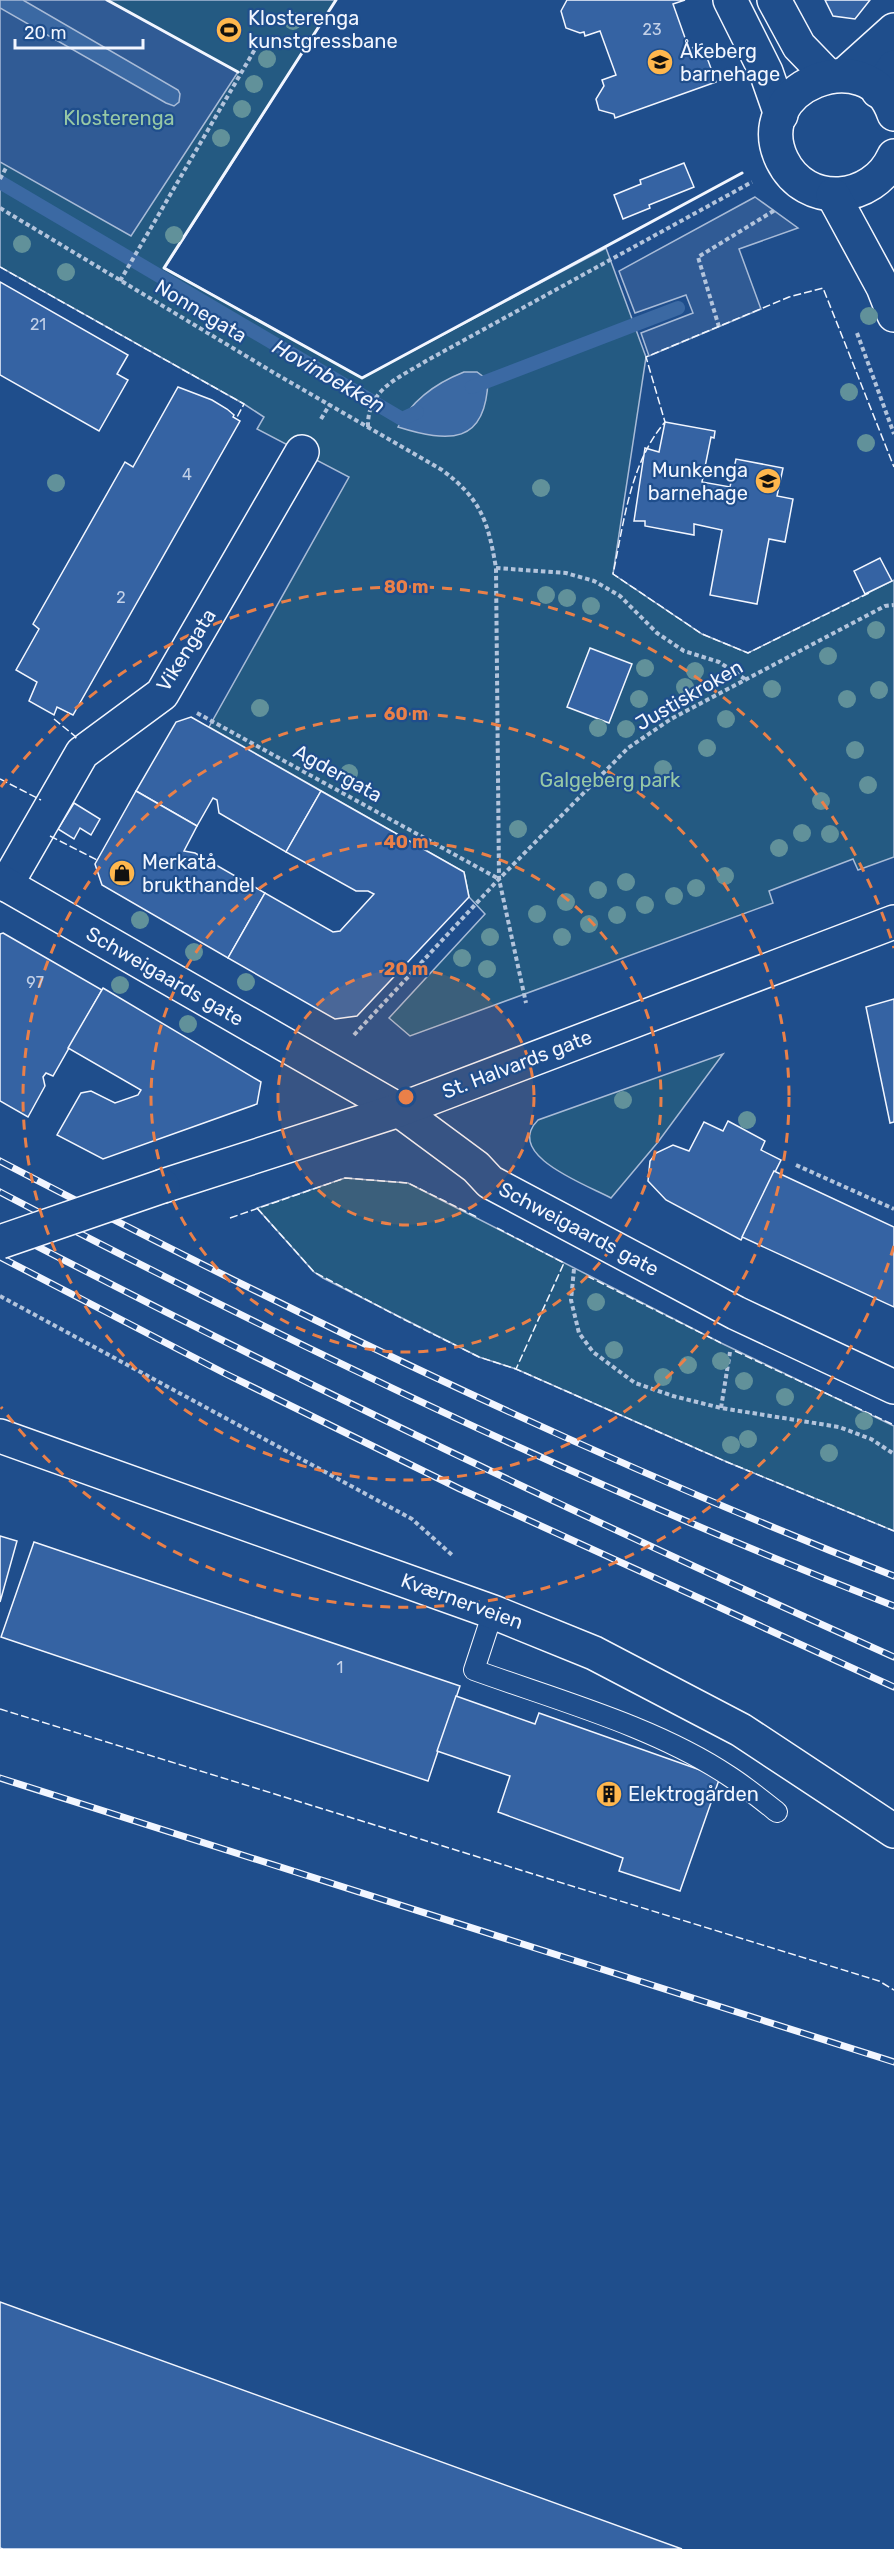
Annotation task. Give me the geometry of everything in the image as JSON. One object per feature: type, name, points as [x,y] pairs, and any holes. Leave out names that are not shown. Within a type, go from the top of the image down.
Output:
[{"type":"main road","points":[[730,0],[766,72],[781,115]]},
{"type":"main road","points":[[774,0],[799,46],[836,75],[862,80],[891,98]]},
{"type":"main road","points":[[894,30],[836,75],[807,82],[791,97],[781,115],[777,137],[782,159],[793,177],[811,190],[833,195],[849,195],[865,189],[878,180],[894,156]]},
{"type":"main road","points":[[833,195],[883,287],[894,315]]},
{"type":"main road","name":"Vikengata","points":[[3,883],[82,753],[162,694],[302,453]]},
{"type":"main road","name":"Schweigaards gate","points":[[3,883],[399,1110],[476,1167],[490,1182],[736,1313],[894,1387]]},
{"type":"main road","name":"St. Halvards gate","points":[[0,1242],[163,1186],[399,1110],[894,922]]},
{"type":"main road","name":"Kværnerveien","points":[[0,1436],[493,1612],[594,1653],[696,1704],[786,1758],[894,1832]]},
{"type":"lane","points":[[493,1612],[474,1670],[620,1722],[660,1740],[729,1776],[777,1812]]},
{"type":"path","points":[[120,281],[258,44]]},
{"type":"path","points":[[1,178],[7,166]]},
{"type":"path","points":[[368,428],[368,411],[380,390],[426,361],[758,179]]},
{"type":"path","points":[[719,327],[698,257],[784,205]]},
{"type":"path","name":"Nonnegata","points":[[0,208],[442,470],[464,486],[481,510],[492,540],[496,568],[499,879],[526,1003]]},
{"type":"path","points":[[854,323],[894,434]]},
{"type":"path","points":[[496,568],[566,573],[594,581],[620,596],[657,633],[684,651],[718,662],[745,680]]},
{"type":"path","name":"Justiskroken","points":[[354,1035],[499,879],[628,748],[670,719],[834,631],[885,606],[894,605]]},
{"type":"path","name":"Agdergata","points":[[162,694],[499,879]]},
{"type":"path","points":[[796,1165],[894,1209]]},
{"type":"path","points":[[576,1260],[571,1300],[579,1333],[593,1352],[641,1385],[721,1408],[839,1427],[871,1439],[894,1454]]},
{"type":"path","points":[[0,1296],[412,1519],[454,1556]]},
{"type":"path","points":[[721,1408],[736,1313]]},
{"type":"green space","points":[[0,0],[336,0],[165,268],[362,378],[606,248],[646,357],[613,574],[702,634],[748,653],[894,580],[894,857],[858,870],[853,859],[769,891],[773,903],[410,1036],[389,1018],[485,914],[469,897],[464,872],[209,727],[349,477],[257,429],[264,417],[244,404],[0,267]]},
{"type":"green space","points":[[723,1054],[658,1142],[611,1198],[552,1167],[539,1157],[531,1145],[530,1133],[538,1120]]},
{"type":"green space","points":[[345,1178],[408,1183],[721,1343],[894,1426],[894,1531],[727,1462],[516,1369],[479,1357],[323,1278],[314,1272],[257,1208]]},
{"type":"shaded area","points":[[0,0],[107,0],[238,72],[131,236],[0,162]]},
{"type":"shaded area","points":[[0,0],[23,0],[178,90],[179,102],[174,106],[166,103],[0,8]]},
{"type":"shaded area","points":[[755,197],[798,228],[739,249],[761,309],[649,356],[641,333],[693,313],[686,295],[635,313],[619,271]]},
{"type":"shaded area","points":[[464,372],[477,372],[488,380],[486,401],[480,417],[472,428],[461,434],[433,436],[398,427],[410,409],[426,394],[444,381]]},
{"type":"building","name":"Åkeberg barnehage","points":[[567,0],[685,0],[673,4],[689,49],[702,44],[716,82],[615,118],[614,114],[599,110],[596,99],[604,86],[602,80],[616,75],[600,31],[585,36],[584,32],[580,33],[566,28],[561,11]]},
{"type":"building","points":[[825,0],[870,0],[855,19],[833,16]]},
{"type":"building","points":[[684,163],[694,187],[649,205],[650,208],[623,219],[614,195],[641,184],[640,180]]},
{"type":"building","points":[[0,282],[128,355],[117,374],[128,380],[99,431],[0,375]]},
{"type":"building","points":[[178,387],[212,400],[227,409],[234,415],[233,417],[240,421],[73,715],[57,707],[54,715],[29,701],[37,682],[16,670],[39,629],[33,624],[125,462],[133,467]]},
{"type":"building","points":[[665,422],[715,431],[714,438],[711,437],[702,482],[730,487],[736,459],[783,468],[777,496],[793,499],[785,542],[769,539],[757,604],[710,595],[722,530],[694,524],[694,535],[645,526],[645,521],[634,521],[645,448],[659,452]]},
{"type":"building","points":[[880,558],[892,581],[865,594],[854,571]]},
{"type":"building","points":[[590,648],[632,664],[609,723],[567,707]]},
{"type":"building","points":[[191,717],[321,791],[286,852],[219,813],[217,800],[213,798],[197,826],[136,791],[176,722]]},
{"type":"building","points":[[136,791],[197,826],[184,851],[195,853],[265,893],[228,958],[102,885],[95,864]]},
{"type":"building","points":[[321,791],[464,872],[469,897],[357,1016],[335,1019],[228,958],[265,893],[333,932],[340,931],[374,894],[368,891],[356,891],[286,852]]},
{"type":"building","points":[[74,803],[100,819],[91,835],[80,828],[74,839],[58,829]]},
{"type":"building","points":[[3,933],[102,990],[53,1076],[46,1073],[43,1077],[45,1086],[28,1117],[0,1101],[0,934]]},
{"type":"building","points":[[103,988],[261,1082],[257,1104],[103,1159],[57,1135],[81,1093],[91,1091],[115,1103],[138,1095],[141,1090],[68,1048]]},
{"type":"building","points":[[894,999],[894,1122],[890,1123],[866,1007]]},
{"type":"building","points":[[728,1121],[765,1141],[761,1150],[781,1160],[741,1240],[666,1200],[648,1181],[650,1161],[656,1153],[673,1145],[689,1151],[704,1122],[723,1131]]},
{"type":"building","points":[[774,1171],[894,1227],[894,1307],[742,1237]]},
{"type":"building","points":[[0,1536],[17,1541],[0,1602]]},
{"type":"building","points":[[34,1542],[460,1686],[428,1781],[1,1637]]},
{"type":"building","name":"Elektrogården","points":[[456,1696],[535,1724],[539,1713],[720,1777],[680,1891],[619,1871],[623,1858],[498,1812],[510,1776],[437,1751]]},
{"type":"building","points":[[0,2302],[682,2549],[0,2548]]},
{"type":"waterway","name":"Hovinbekken","points":[[0,182],[402,419],[417,412]]},
{"type":"waterway","name":"Hovinbekken","points":[[472,387],[678,308]]},
{"type":"railway","points":[[0,1161],[220,1273],[554,1432],[666,1482],[894,1576]]},
{"type":"railway","points":[[0,1192],[219,1304],[553,1463],[894,1606]]},
{"type":"railway","points":[[0,1227],[221,1340],[444,1449],[894,1657]]},
{"type":"railway","points":[[0,1257],[226,1374],[460,1489],[894,1687]]},
{"type":"railway","points":[[0,1778],[894,2062]]},
{"type":"fence","points":[[0,267],[244,404],[236,419]]},
{"type":"fence","points":[[869,593],[748,653],[702,634],[613,574],[636,474],[653,438],[665,422],[646,357],[789,297],[823,288],[894,467]]},
{"type":"fence","points":[[54,719],[76,737],[74,741]]},
{"type":"fence","points":[[0,779],[41,800]]},
{"type":"fence","points":[[50,836],[97,860]]},
{"type":"fence","points":[[230,1218],[345,1178],[408,1183],[479,1218]]},
{"type":"fence","points":[[257,1208],[314,1272],[401,1318],[479,1357],[516,1369],[727,1462],[894,1531]]},
{"type":"fence","points":[[497,1228],[564,1263],[516,1369]]},
{"type":"fence","points":[[587,1276],[721,1343]]},
{"type":"fence","points":[[735,1351],[894,1425]]},
{"type":"fence","points":[[0,1709],[879,1981],[894,1990]]},
{"type":"wall","points":[[107,0],[238,72]]},
{"type":"wall","points":[[336,0],[164,268],[362,378],[742,173]]},
{"type":"place","name":"Klosterenga kunstgressbane","points":[[229,30]]},
{"type":"place","name":"Åkeberg barnehage","points":[[660,62]]},
{"type":"place","name":"Munkenga barnehage","points":[[768,481]]},
{"type":"place","name":"Merkatå brukthandel","points":[[122,873]]},
{"type":"place","name":"Elektrogården","points":[[609,1794]]},
{"type":"park label","name":"Klosterenga","points":[[119,118]]},
{"type":"park label","name":"Galgeberg park","points":[[610,780]]}]
